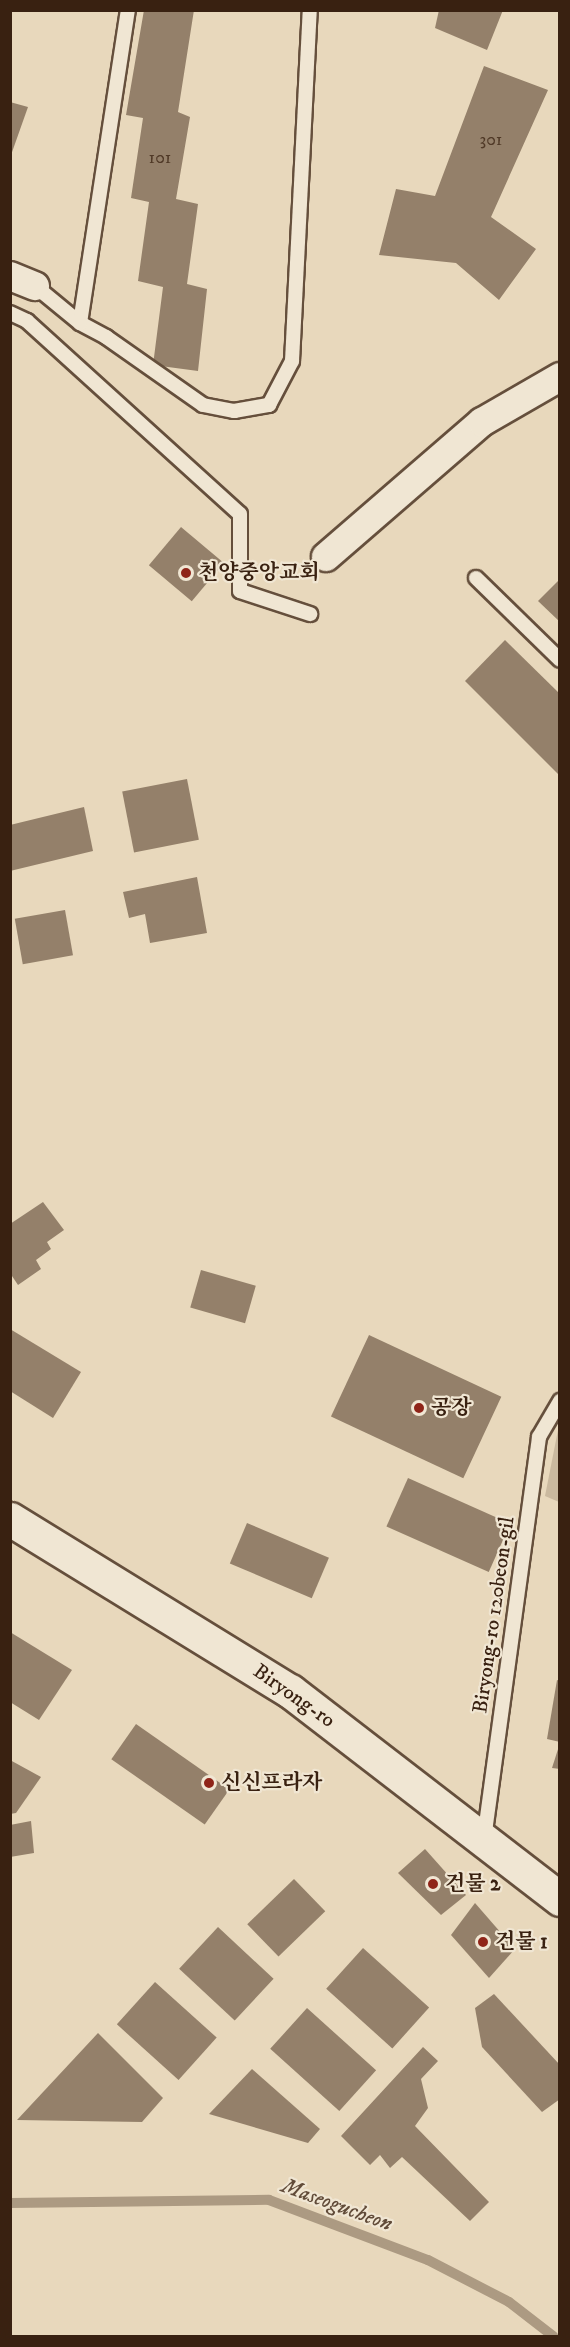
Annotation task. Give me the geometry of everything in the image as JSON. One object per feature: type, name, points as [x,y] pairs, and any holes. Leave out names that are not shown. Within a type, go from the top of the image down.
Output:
[{"type":"main road","name":"Biryong-ro","points":[[10,1519],[290,1690],[560,1899]]},
{"type":"street","points":[[326,557],[482,422],[560,377]]},
{"type":"lane","points":[[80,323],[128,10]]},
{"type":"lane","points":[[23,281],[80,323],[105,337],[203,405],[234,411],[269,405],[292,361],[310,10]]},
{"type":"lane","points":[[10,313],[27,321],[240,514],[240,591],[310,614]]},
{"type":"lane","points":[[476,578],[560,660]]},
{"type":"lane","name":"Biryong-ro 120beon-gil","points":[[484,1839],[540,1437],[560,1401]]},
{"type":"shaded area","points":[[559,1425],[559,1502],[545,1496]]},
{"type":"building","points":[[144,10],[194,10],[178,112],[190,117],[176,199],[198,204],[187,284],[207,289],[198,371],[153,365],[163,287],[138,281],[149,202],[131,198],[143,118],[126,115]]},
{"type":"building","points":[[439,10],[503,10],[487,50],[435,28]]},
{"type":"building","points":[[484,66],[548,90],[491,217],[536,249],[499,300],[456,263],[379,255],[396,189],[435,196]]},
{"type":"building","points":[[10,102],[28,107],[11,155],[10,155]]},
{"type":"building","points":[[181,527],[224,563],[192,601],[149,565]]},
{"type":"building","points":[[560,579],[560,622],[538,601]]},
{"type":"building","points":[[505,640],[560,694],[560,776],[465,681]]},
{"type":"building","points":[[187,779],[199,840],[134,852],[122,792]]},
{"type":"building","points":[[84,807],[93,851],[10,871],[10,825]]},
{"type":"building","points":[[197,877],[207,933],[150,943],[145,914],[129,918],[123,892]]},
{"type":"building","points":[[65,910],[73,955],[23,964],[15,919]]},
{"type":"building","points":[[43,1202],[64,1230],[47,1242],[51,1249],[36,1260],[41,1269],[18,1285],[10,1273],[10,1224]]},
{"type":"building","points":[[201,1270],[256,1286],[245,1323],[190,1307]]},
{"type":"building","points":[[10,1329],[81,1372],[53,1418],[10,1391]]},
{"type":"building","name":"공장","points":[[369,1335],[501,1397],[463,1478],[331,1417]]},
{"type":"building","points":[[408,1478],[510,1524],[489,1572],[386,1526]]},
{"type":"building","points":[[247,1523],[329,1558],[312,1598],[230,1564]]},
{"type":"building","points":[[10,1632],[72,1670],[39,1720],[10,1702]]},
{"type":"building","points":[[557,1680],[560,1681],[560,1742],[547,1739]]},
{"type":"building","points":[[136,1724],[229,1789],[205,1825],[111,1759]]},
{"type":"building","points":[[559,1746],[560,1769],[552,1768]]},
{"type":"building","points":[[10,1760],[41,1777],[16,1813],[10,1814]]},
{"type":"building","points":[[31,1821],[34,1853],[10,1857],[10,1825]]},
{"type":"building","name":"건물 2","points":[[425,1849],[466,1895],[441,1915],[398,1873]]},
{"type":"building","points":[[294,1879],[325,1911],[279,1957],[247,1924]]},
{"type":"building","name":"건물 1","points":[[475,1903],[515,1949],[489,1978],[451,1935]]},
{"type":"building","points":[[218,1927],[274,1979],[235,2021],[179,1969]]},
{"type":"building","points":[[363,1948],[429,2008],[392,2048],[326,1989]]},
{"type":"building","points":[[155,1982],[217,2038],[179,2080],[117,2024]]},
{"type":"building","points":[[494,1994],[560,2065],[560,2099],[542,2112],[482,2047],[475,2008]]},
{"type":"building","points":[[307,2008],[376,2070],[339,2111],[270,2049]]},
{"type":"building","points":[[98,2033],[163,2098],[142,2122],[17,2120]]},
{"type":"building","points":[[423,2047],[438,2061],[421,2079],[428,2108],[415,2126],[489,2202],[470,2221],[402,2157],[390,2168],[380,2155],[370,2165],[341,2136]]},
{"type":"building","points":[[252,2069],[320,2129],[308,2143],[209,2114]]},
{"type":"waterway","name":"Maseogucheon","points":[[10,2203],[269,2200],[428,2260],[509,2302],[553,2336]]},
{"type":"place","name":"천양중앙교회","points":[[186,573]]},
{"type":"place","name":"공장","points":[[419,1408]]},
{"type":"place","name":"신신프라자","points":[[209,1783]]},
{"type":"place","name":"건물 2","points":[[433,1884]]},
{"type":"place","name":"건물 1","points":[[483,1942]]}]
